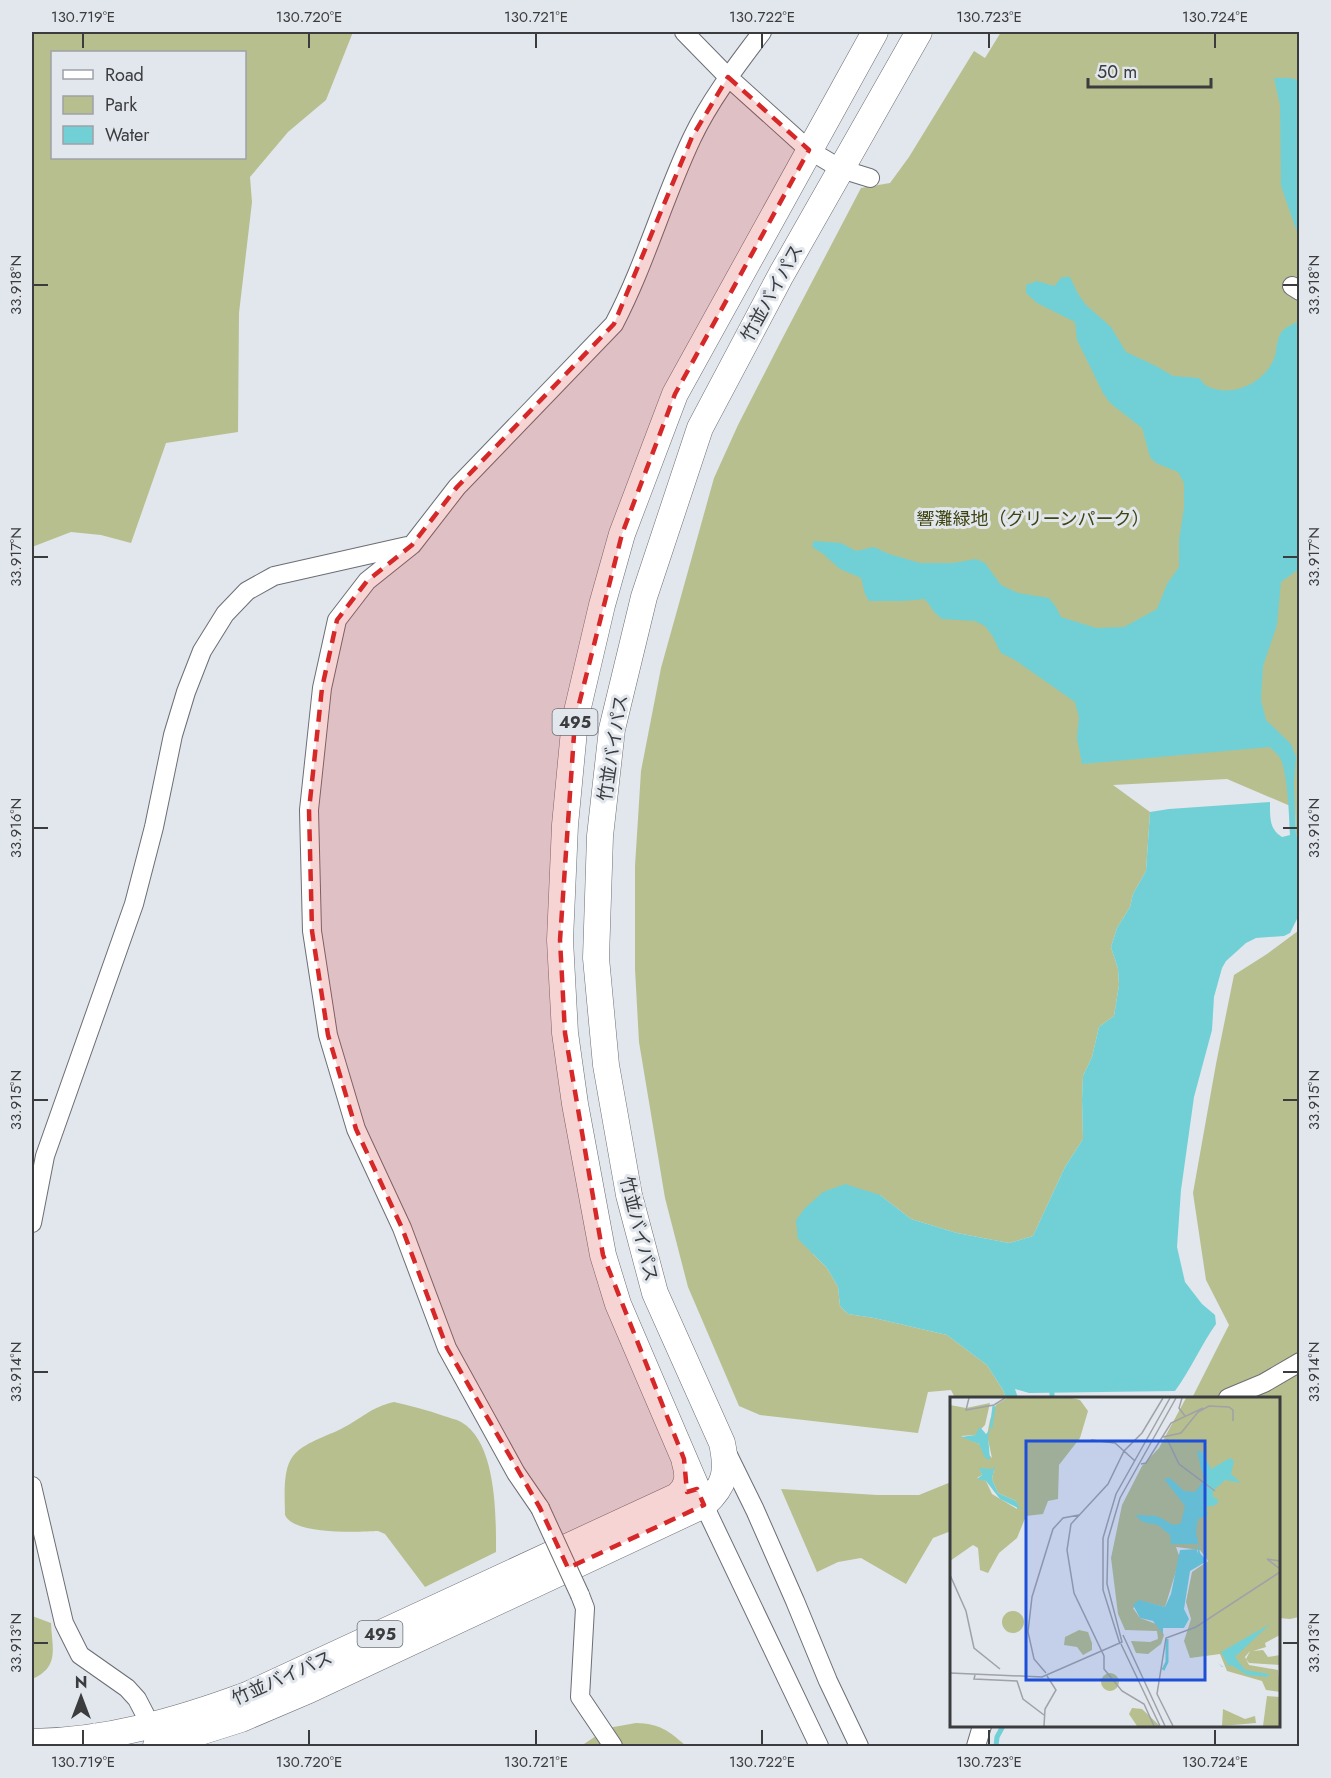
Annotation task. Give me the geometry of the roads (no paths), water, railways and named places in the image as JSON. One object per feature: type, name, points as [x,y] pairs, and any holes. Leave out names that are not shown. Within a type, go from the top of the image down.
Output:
[{"type":"highway","name":"竹並バイパス","points":[[697,1498],[684,1491],[687,1473],[684,1460],[618,1304],[603,1255],[575,1104],[565,1034],[560,940],[565,825],[575,720],[602,605],[622,534],[675,394],[875,32]]},
{"type":"highway","name":"竹並バイパス","points":[[32,1742],[85,1738],[155,1741],[242,1719],[309,1690],[697,1498],[726,1459],[722,1443],[655,1293],[629,1195],[606,1065],[596,958],[600,836],[612,729],[641,608],[700,428],[781,275],[919,32]]},
{"type":"street","points":[[684,32],[809,150],[842,169],[870,178]]},
{"type":"street","points":[[613,1746],[580,1697],[585,1608],[580,1594],[540,1508],[516,1473],[447,1348],[402,1228],[356,1129],[328,1035],[312,931],[309,810],[322,688],[337,621],[367,581],[412,545],[457,487],[614,324],[628,297],[692,137],[728,76],[762,32]]},
{"type":"street","points":[[32,1223],[45,1156],[134,904],[154,827],[173,735],[202,651],[225,614],[247,591],[274,576],[412,545]]},
{"type":"street","points":[[1229,1397],[1264,1383],[1299,1362]]},
{"type":"street","points":[[722,1443],[795,1600],[828,1682],[860,1746]]},
{"type":"street","points":[[32,1486],[64,1623],[80,1655],[127,1688],[137,1699],[155,1741]]},
{"type":"street","points":[[747,1493],[740,1488],[697,1498],[715,1528],[819,1746]]},
{"type":"street","points":[[976,1746],[981,1727]]},
{"type":"water","points":[[1274,78],[1299,80],[1299,238],[1281,186],[1280,105]]},
{"type":"water","points":[[1062,277],[1070,277],[1086,305],[1111,327],[1126,352],[1173,376],[1199,378],[1205,385],[1218,390],[1246,386],[1262,376],[1276,354],[1280,334],[1299,321],[1299,569],[1281,582],[1277,625],[1263,666],[1261,700],[1266,720],[1291,744],[1296,757],[1294,783],[1296,835],[1300,838],[1299,915],[1290,933],[1284,936],[1256,938],[1246,943],[1226,961],[1214,997],[1212,1030],[1194,1097],[1181,1190],[1177,1247],[1185,1282],[1202,1304],[1215,1315],[1216,1324],[1186,1374],[1175,1391],[1029,1393],[1015,1389],[1018,1397],[1006,1397],[987,1365],[947,1335],[848,1314],[840,1306],[838,1287],[827,1268],[798,1239],[796,1220],[805,1208],[823,1192],[845,1184],[880,1195],[911,1219],[957,1233],[1009,1243],[1033,1236],[1065,1167],[1083,1139],[1083,1076],[1092,1057],[1099,1027],[1114,1016],[1119,985],[1118,969],[1111,947],[1117,928],[1130,907],[1133,894],[1146,871],[1150,812],[1270,802],[1272,826],[1282,837],[1290,835],[1288,795],[1283,765],[1270,747],[1082,764],[1077,738],[1079,717],[1075,702],[1015,660],[1001,653],[985,626],[975,621],[942,619],[925,599],[869,601],[861,578],[840,569],[812,547],[814,541],[841,543],[856,551],[874,547],[920,563],[953,563],[976,559],[985,563],[1001,585],[1018,593],[1049,598],[1061,617],[1096,628],[1124,627],[1157,609],[1167,584],[1179,567],[1184,483],[1178,472],[1156,463],[1150,457],[1142,428],[1110,403],[1103,393],[1077,340],[1075,322],[1037,303],[1026,293],[1026,285],[1037,281],[1054,286]]},
{"type":"waterway","points":[[996,1746],[997,1737],[1002,1727]]},
{"type":"park label","name":"響灘緑地（グリーンパーク）","points":[[1033,519]]}]
